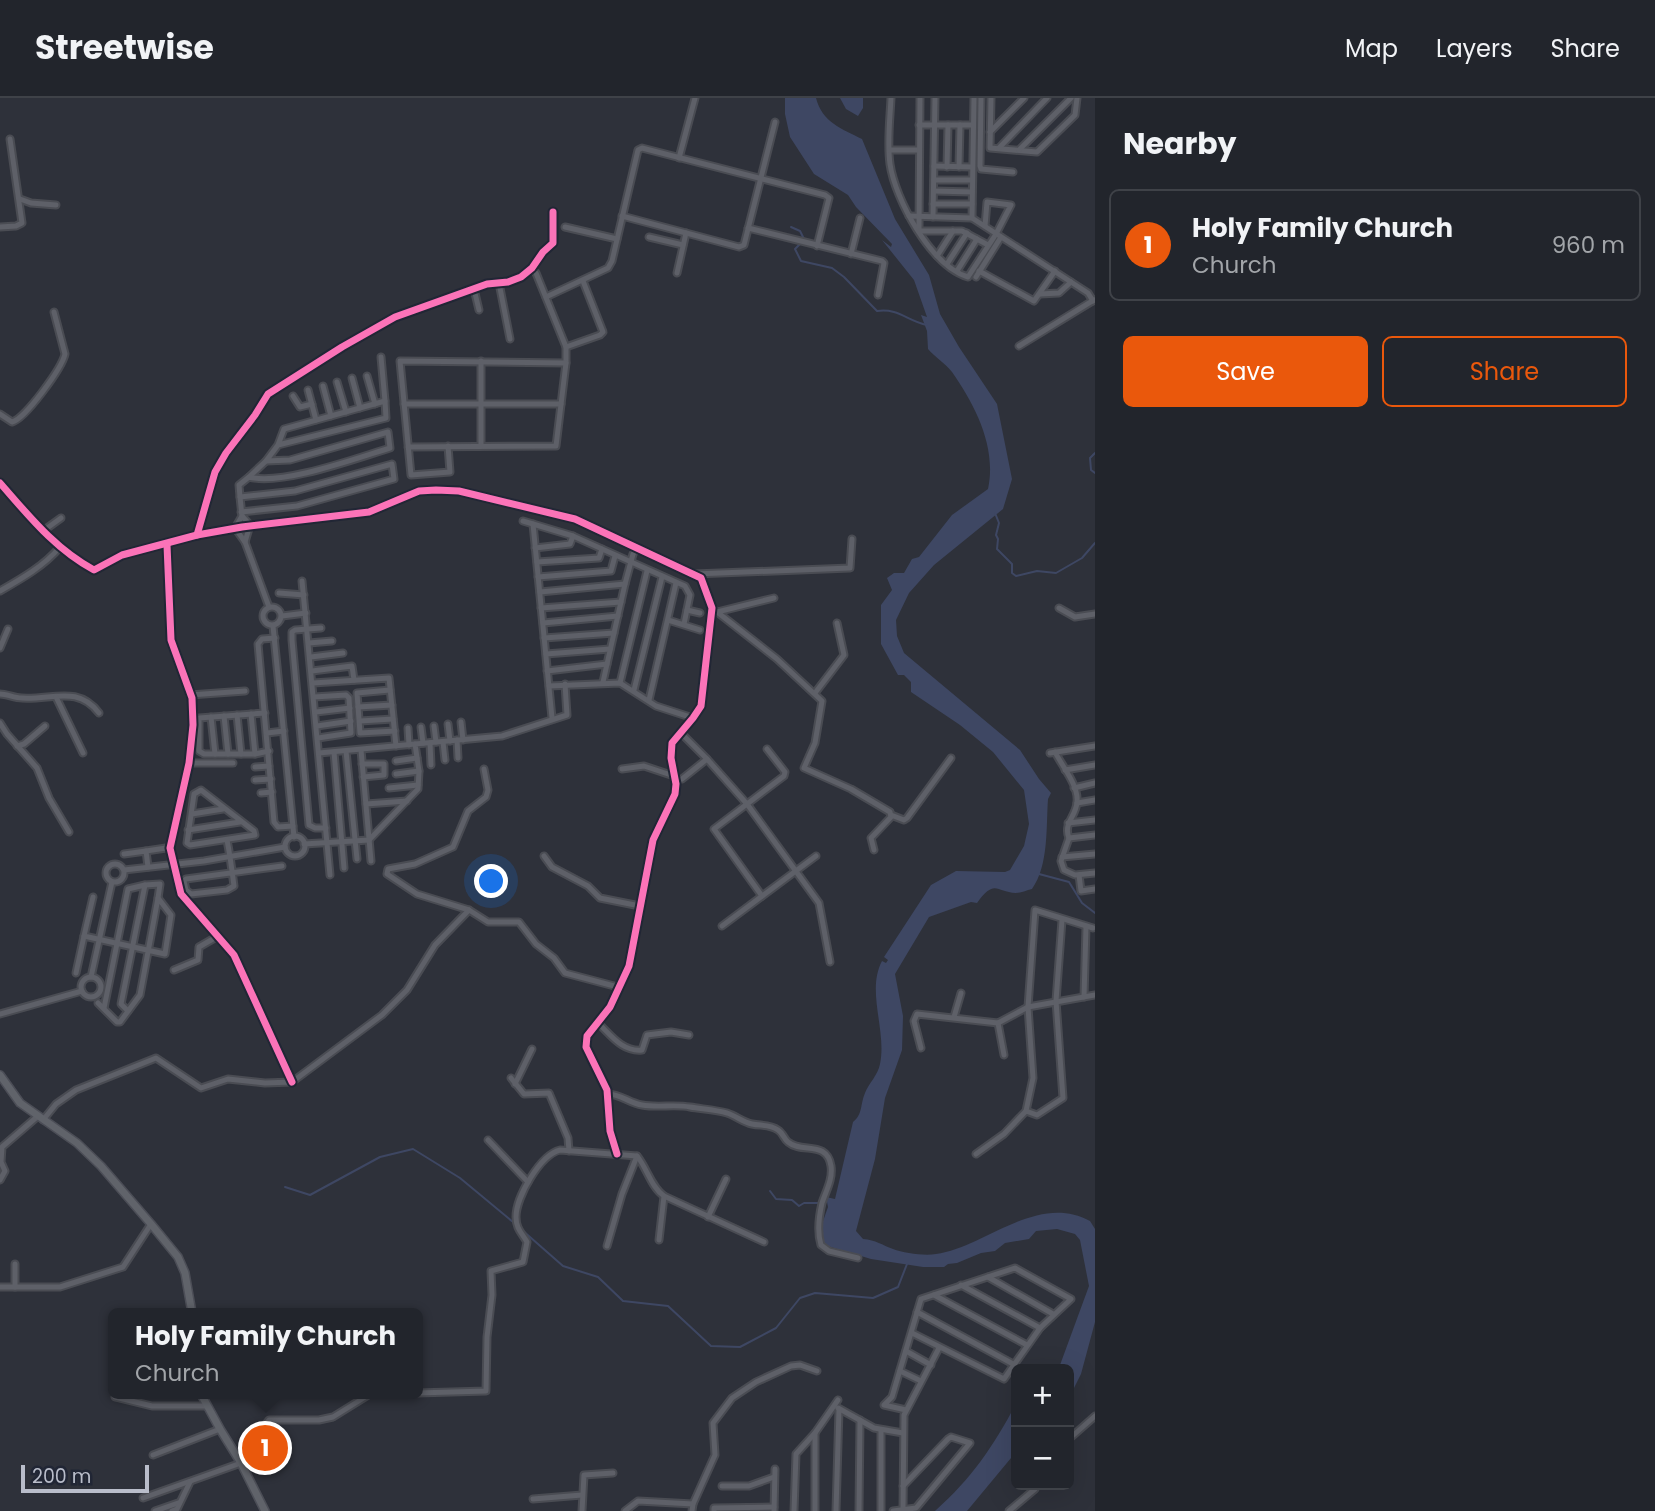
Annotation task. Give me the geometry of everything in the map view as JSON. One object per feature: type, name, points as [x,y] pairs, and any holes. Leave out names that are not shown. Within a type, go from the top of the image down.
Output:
[{"type":"main road","points":[[0,1075],[15,1097],[85,1150],[151,1224],[178,1257],[185,1273],[191,1308]]},
{"type":"main road","points":[[203,1399],[240,1460],[265,1511]]},
{"type":"street","points":[[679,158],[695,98]]},
{"type":"street","points":[[891,98],[890,163],[901,200],[909,216],[937,256],[968,277],[998,235]]},
{"type":"street","points":[[919,230],[920,98]]},
{"type":"street","points":[[933,217],[935,98]]},
{"type":"street","points":[[972,218],[974,98]]},
{"type":"street","points":[[981,98],[981,169],[1013,172]]},
{"type":"street","points":[[997,98],[991,101],[990,148],[1037,152],[1075,115],[1077,98]]},
{"type":"street","points":[[990,132],[1024,98]]},
{"type":"street","points":[[999,148],[1047,98]]},
{"type":"street","points":[[1019,150],[1071,98]]},
{"type":"street","points":[[622,216],[739,247],[744,245],[775,122]]},
{"type":"street","points":[[919,125],[973,125]]},
{"type":"street","points":[[947,167],[948,125]]},
{"type":"street","points":[[959,167],[960,125]]},
{"type":"street","points":[[0,227],[22,223],[10,139]]},
{"type":"street","points":[[546,297],[608,268],[638,150],[642,148],[825,195],[830,198],[817,246]]},
{"type":"street","points":[[890,150],[919,150]]},
{"type":"street","points":[[934,166],[972,167]]},
{"type":"street","points":[[934,180],[972,180]]},
{"type":"street","points":[[934,191],[972,192]]},
{"type":"street","points":[[20,199],[31,203],[56,205]]},
{"type":"street","points":[[985,226],[987,202],[1011,205],[977,274],[1034,301],[1055,271]]},
{"type":"street","points":[[933,204],[972,204]]},
{"type":"street","points":[[197,535],[215,472],[268,394],[384,323],[430,303],[508,282],[526,274],[553,243],[553,212]]},
{"type":"street","points":[[909,216],[972,218],[1088,293],[1094,300],[1019,346]]},
{"type":"street","points":[[851,254],[860,218]]},
{"type":"street","points":[[565,227],[617,239]]},
{"type":"street","points":[[748,228],[884,263],[878,295]]},
{"type":"street","points":[[919,230],[967,233],[988,246]]},
{"type":"street","points":[[929,245],[939,231]]},
{"type":"street","points":[[937,256],[953,231]]},
{"type":"street","points":[[677,272],[686,233]]},
{"type":"street","points":[[947,264],[967,233]]},
{"type":"street","points":[[649,237],[683,245]]},
{"type":"street","points":[[957,271],[977,239]]},
{"type":"street","points":[[408,447],[556,446],[566,347],[536,273]]},
{"type":"street","points":[[566,347],[603,332],[583,281]]},
{"type":"street","points":[[1039,294],[1059,293],[1071,282]]},
{"type":"street","points":[[499,283],[510,339]]},
{"type":"street","points":[[474,289],[479,310]]},
{"type":"street","points":[[0,414],[12,422],[19,419],[64,359],[54,312]]},
{"type":"street","points":[[242,514],[298,506],[394,479],[381,357]]},
{"type":"street","points":[[448,446],[450,472],[411,475],[400,361],[566,363]]},
{"type":"street","points":[[481,361],[481,446]]},
{"type":"street","points":[[367,376],[375,404]]},
{"type":"street","points":[[352,378],[360,408]]},
{"type":"street","points":[[337,382],[346,412]]},
{"type":"street","points":[[323,386],[331,416]]},
{"type":"street","points":[[308,390],[316,420]]},
{"type":"street","points":[[293,396],[300,407],[312,404]]},
{"type":"street","points":[[250,526],[242,514],[239,485],[267,461],[278,445],[284,429],[385,401]]},
{"type":"street","points":[[404,404],[561,404]]},
{"type":"street","points":[[278,445],[386,418]]},
{"type":"street","points":[[267,461],[290,460],[388,432]]},
{"type":"street","points":[[249,477],[255,479],[292,476],[390,448]]},
{"type":"street","points":[[240,497],[295,491],[392,464]]},
{"type":"street","points":[[430,474],[431,490]]},
{"type":"street","points":[[0,483],[60,547],[78,562],[94,570],[122,555],[197,535],[369,512],[419,491],[459,491],[575,519],[694,574],[703,582],[715,610],[815,693],[822,703],[815,743],[804,768],[851,789],[904,820],[951,758]]},
{"type":"street","points":[[235,528],[242,514]]},
{"type":"street","points":[[43,531],[61,518]]},
{"type":"street","points":[[523,521],[573,536],[685,586],[689,591],[684,624]]},
{"type":"street","points":[[533,524],[552,719]]},
{"type":"street","points":[[245,542],[250,526]]},
{"type":"street","points":[[235,528],[245,542],[269,607]]},
{"type":"street","points":[[535,548],[570,544],[573,536]]},
{"type":"street","points":[[694,574],[850,568],[852,539]]},
{"type":"street","points":[[167,545],[171,640],[190,695],[193,725],[189,763],[170,848],[181,894],[234,955],[292,1082]]},
{"type":"street","points":[[0,591],[53,555],[60,547]]},
{"type":"street","points":[[603,682],[625,584],[637,548]]},
{"type":"street","points":[[537,562],[599,558],[603,549]]},
{"type":"street","points":[[538,577],[611,571],[615,556]]},
{"type":"street","points":[[620,683],[647,571]]},
{"type":"street","points":[[634,691],[662,577]]},
{"type":"street","points":[[302,581],[330,875]]},
{"type":"street","points":[[649,700],[676,583]]},
{"type":"street","points":[[540,592],[625,584]]},
{"type":"street","points":[[279,593],[304,595]]},
{"type":"street","points":[[715,610],[775,598]]},
{"type":"street","points":[[541,608],[621,602]]},
{"type":"street","points":[[269,607],[278,608],[282,616],[281,621],[273,626]]},
{"type":"street","points":[[269,607],[263,613],[263,618],[273,626]]},
{"type":"street","points":[[1059,608],[1075,617],[1095,614]]},
{"type":"street","points":[[687,610],[700,612]]},
{"type":"street","points":[[617,1154],[610,1132],[604,1082],[586,1047],[587,1036],[610,1007],[629,966],[653,840],[675,794],[670,758],[672,743],[701,706],[715,610]]},
{"type":"street","points":[[282,616],[306,613]]},
{"type":"street","points":[[543,623],[618,616]]},
{"type":"street","points":[[668,620],[700,630]]},
{"type":"street","points":[[815,693],[844,655],[837,623]]},
{"type":"street","points":[[273,626],[294,836]]},
{"type":"street","points":[[321,628],[293,631],[292,640],[309,825],[326,828]]},
{"type":"street","points":[[0,648],[8,629]]},
{"type":"street","points":[[544,638],[614,634]]},
{"type":"street","points":[[275,638],[262,639],[258,644],[275,825],[293,825]]},
{"type":"street","points":[[309,643],[332,641]]},
{"type":"street","points":[[546,654],[610,649]]},
{"type":"street","points":[[311,657],[343,653]]},
{"type":"street","points":[[547,671],[607,664]]},
{"type":"street","points":[[312,671],[352,666],[354,680]]},
{"type":"street","points":[[313,683],[387,677],[396,746]]},
{"type":"street","points":[[549,686],[620,683],[663,709],[693,719]]},
{"type":"street","points":[[319,753],[502,736],[567,715],[565,684]]},
{"type":"street","points":[[390,690],[357,693],[361,734],[395,731]]},
{"type":"street","points":[[190,695],[245,691]]},
{"type":"street","points":[[0,694],[19,698],[79,696],[91,702],[99,713]]},
{"type":"street","points":[[314,697],[346,695],[350,708],[351,733],[318,738]]},
{"type":"street","points":[[57,696],[83,753]]},
{"type":"street","points":[[663,709],[664,699]]},
{"type":"street","points":[[359,707],[392,705]]},
{"type":"street","points":[[677,714],[678,705]]},
{"type":"street","points":[[316,712],[350,708]]},
{"type":"street","points":[[265,713],[199,718],[199,751],[204,754],[255,754],[269,751]]},
{"type":"street","points":[[251,714],[255,754]]},
{"type":"street","points":[[237,715],[241,754]]},
{"type":"street","points":[[224,716],[228,754]]},
{"type":"street","points":[[211,717],[215,754]]},
{"type":"street","points":[[360,721],[393,719]]},
{"type":"street","points":[[317,726],[351,721]]},
{"type":"street","points":[[443,742],[461,722]]},
{"type":"street","points":[[0,723],[17,747],[37,768],[49,797],[69,832]]},
{"type":"street","points":[[431,765],[443,742],[448,724]]},
{"type":"street","points":[[17,747],[45,726]]},
{"type":"street","points":[[435,726],[443,742],[445,761]]},
{"type":"street","points":[[421,727],[443,742],[458,758]]},
{"type":"street","points":[[304,844],[369,840],[418,789],[417,758],[408,728]]},
{"type":"street","points":[[267,733],[285,731]]},
{"type":"street","points":[[681,733],[747,804],[819,903],[830,962]]},
{"type":"street","points":[[1095,746],[1052,752],[1074,788],[1077,803],[1066,831],[1069,838],[1061,860],[1064,870],[1079,875],[1095,873]]},
{"type":"street","points":[[762,896],[714,831],[715,827],[785,775],[767,749]]},
{"type":"street","points":[[361,750],[371,861]]},
{"type":"street","points":[[346,751],[357,859]]},
{"type":"street","points":[[334,752],[344,868]]},
{"type":"street","points":[[396,761],[417,758]]},
{"type":"street","points":[[682,779],[707,758]]},
{"type":"street","points":[[189,763],[233,763]]},
{"type":"street","points":[[362,764],[382,763],[384,769],[384,775],[363,777]]},
{"type":"street","points":[[1065,771],[1095,765]]},
{"type":"street","points":[[255,767],[270,766]]},
{"type":"street","points":[[622,769],[644,766],[674,776]]},
{"type":"street","points":[[484,769],[488,790],[486,797],[468,811],[453,847],[415,864],[388,869],[387,874],[417,894],[468,910],[488,922],[519,922],[536,944],[554,958],[565,973],[618,987]]},
{"type":"street","points":[[396,774],[419,771]]},
{"type":"street","points":[[255,780],[271,779]]},
{"type":"street","points":[[1074,788],[1095,783]]},
{"type":"street","points":[[389,788],[418,785]]},
{"type":"street","points":[[201,790],[254,831],[254,835],[190,845],[186,839],[192,814],[194,794],[201,790]]},
{"type":"street","points":[[261,793],[272,792]]},
{"type":"street","points":[[1077,803],[1095,800]]},
{"type":"street","points":[[366,804],[407,801]]},
{"type":"street","points":[[192,814],[223,808]]},
{"type":"street","points":[[874,850],[871,838],[891,814]]},
{"type":"street","points":[[1068,823],[1095,820]]},
{"type":"street","points":[[188,830],[240,822]]},
{"type":"street","points":[[1069,838],[1095,835]]},
{"type":"street","points":[[294,836],[299,837],[304,844],[304,849],[298,855],[289,855],[285,847],[287,840],[294,836]]},
{"type":"street","points":[[228,840],[233,873],[234,886],[191,894],[186,890],[186,879],[233,873],[282,866]]},
{"type":"street","points":[[124,870],[285,847]]},
{"type":"street","points":[[124,854],[166,848]]},
{"type":"street","points":[[146,851],[148,867]]},
{"type":"street","points":[[1062,857],[1095,854]]},
{"type":"street","points":[[544,856],[552,867],[589,886],[600,898],[640,906]]},
{"type":"street","points":[[722,926],[816,856]]},
{"type":"street","points":[[110,864],[119,864],[124,870],[123,878],[112,882],[106,876],[107,868],[110,864]]},
{"type":"street","points":[[1079,875],[1081,891],[1095,889]]},
{"type":"street","points":[[91,977],[112,882]]},
{"type":"street","points":[[98,1003],[119,1022],[139,995],[160,884],[128,889],[104,1008]]},
{"type":"street","points":[[128,1011],[121,1004],[145,885]]},
{"type":"street","points":[[76,973],[93,897]]},
{"type":"street","points":[[84,936],[165,954],[171,915],[158,898]]},
{"type":"street","points":[[0,1180],[5,1171],[0,1155],[2,1147],[56,1104],[76,1090],[156,1058],[201,1088],[228,1079],[265,1083],[292,1082],[352,1040],[382,1015],[407,990],[435,945],[468,910]]},
{"type":"street","points":[[976,1154],[1003,1134],[1026,1111],[1033,1065],[1028,1007],[1035,910],[1089,927],[1084,997]]},
{"type":"street","points":[[1026,1111],[1037,1115],[1063,1098],[1056,1001],[1062,920]]},
{"type":"street","points":[[174,970],[198,960],[199,947],[218,936]]},
{"type":"street","points":[[82,990],[89,997],[98,995],[101,986],[91,977]]},
{"type":"street","points":[[82,990],[83,981],[91,977]]},
{"type":"street","points":[[0,1014],[82,990]]},
{"type":"street","points":[[954,1017],[961,993]]},
{"type":"street","points":[[921,1048],[914,1021],[917,1014],[998,1023],[1028,1007],[1095,995]]},
{"type":"street","points":[[597,1022],[626,1049],[633,1051],[642,1051],[647,1035],[671,1032],[689,1035]]},
{"type":"street","points":[[998,1023],[1004,1055]]},
{"type":"street","points":[[515,1084],[532,1049]]},
{"type":"street","points":[[511,1078],[524,1094],[549,1093],[568,1138],[569,1151]]},
{"type":"street","points":[[607,1094],[617,1094],[639,1105],[688,1106],[726,1113],[750,1124],[778,1129],[788,1143],[815,1147],[822,1151],[831,1167],[830,1183],[822,1204],[818,1236],[821,1245],[829,1251],[858,1258]]},
{"type":"street","points":[[0,1138],[8,1142]]},
{"type":"street","points":[[488,1140],[528,1182]]},
{"type":"street","points":[[423,1393],[485,1391],[492,1295],[491,1271],[523,1262],[527,1242],[519,1231],[516,1214],[528,1182],[552,1152],[636,1156],[645,1165],[659,1192],[664,1196],[764,1242]]},
{"type":"street","points":[[607,1246],[636,1156]]},
{"type":"street","points":[[708,1217],[726,1179]]},
{"type":"street","points":[[659,1240],[664,1196]]},
{"type":"street","points":[[0,1287],[60,1287],[123,1267],[151,1224]]},
{"type":"street","points":[[15,1264],[15,1287]]},
{"type":"street","points":[[906,1410],[884,1405],[892,1397],[912,1333],[917,1312],[921,1299],[1015,1268],[1070,1297],[1070,1301],[1040,1328],[1015,1364],[917,1312]]},
{"type":"street","points":[[988,1277],[1054,1314]]},
{"type":"street","points":[[961,1285],[1040,1328]]},
{"type":"street","points":[[934,1295],[1027,1345]]},
{"type":"street","points":[[912,1333],[1004,1379],[1011,1369]]},
{"type":"street","points":[[903,1509],[903,1433],[906,1410],[939,1348]]},
{"type":"street","points":[[906,1351],[931,1365]]},
{"type":"street","points":[[692,1511],[715,1455],[713,1423],[732,1398],[756,1382],[791,1366],[817,1371]]},
{"type":"street","points":[[900,1371],[921,1381]]},
{"type":"street","points":[[123,1399],[152,1406],[206,1406]]},
{"type":"street","points":[[143,1498],[190,1482],[240,1460],[269,1420],[319,1420],[333,1417],[362,1399]]},
{"type":"street","points":[[838,1405],[881,1430],[903,1433]]},
{"type":"street","points":[[794,1511],[795,1456],[838,1405]]},
{"type":"street","points":[[836,1511],[838,1405]]},
{"type":"street","points":[[1074,1435],[1095,1416]]},
{"type":"street","points":[[859,1511],[860,1420]]},
{"type":"street","points":[[153,1455],[220,1429]]},
{"type":"street","points":[[881,1430],[881,1511]]},
{"type":"street","points":[[814,1433],[815,1511]]},
{"type":"street","points":[[893,1511],[916,1508],[970,1443],[949,1438],[903,1486]]},
{"type":"street","points":[[714,1511],[714,1508],[774,1509],[775,1469]]},
{"type":"street","points":[[582,1511],[586,1474],[614,1473]]},
{"type":"street","points":[[722,1486],[749,1486],[775,1478]]},
{"type":"street","points":[[173,1511],[177,1509],[190,1482]]},
{"type":"street","points":[[1009,1511],[1034,1490]]},
{"type":"street","points":[[533,1499],[582,1495]]},
{"type":"street","points":[[625,1511],[638,1501],[693,1504]]},
{"type":"street","points":[[155,1511],[178,1503]]},
{"type":"water","points":[[785,98],[816,98],[828,119],[862,139],[895,219],[929,275],[940,314],[997,404],[1012,479],[1003,509],[934,565],[909,593],[896,620],[897,636],[904,653],[1020,750],[1051,793],[1048,799],[1044,857],[1032,889],[1016,893],[992,889],[977,903],[971,902],[929,917],[895,974],[903,1016],[902,1050],[885,1098],[875,1159],[856,1231],[863,1239],[914,1254],[931,1255],[954,1250],[1031,1217],[1050,1213],[1070,1214],[1090,1221],[1095,1229],[1095,1322],[1081,1374],[1074,1388],[1074,1364],[1060,1364],[1089,1286],[1080,1240],[1075,1234],[1057,1229],[1036,1231],[1029,1239],[1005,1243],[995,1251],[981,1253],[944,1267],[923,1267],[871,1259],[824,1245],[821,1240],[822,1224],[828,1207],[826,1197],[835,1199],[853,1122],[880,1064],[881,1038],[876,985],[882,961],[886,963],[888,960],[884,957],[931,885],[956,871],[1010,870],[1024,846],[1029,824],[1024,790],[993,752],[960,725],[911,692],[911,682],[904,675],[898,675],[881,644],[881,605],[892,590],[887,578],[894,573],[904,573],[912,559],[919,557],[952,515],[988,489],[989,458],[982,427],[969,398],[952,372],[928,349],[927,331],[921,315],[927,317],[914,280],[882,240],[891,247],[892,244],[848,195],[814,174],[790,137]]},
{"type":"water","points":[[840,98],[863,98],[863,108],[858,116],[846,109]]},
{"type":"water","points":[[1011,1413],[1011,1458],[967,1511],[935,1511],[960,1487]]},
{"type":"waterway","points":[[791,227],[800,231],[804,239]]},
{"type":"waterway","points":[[801,243],[795,249],[801,261],[832,268],[877,311],[891,311],[927,325]]},
{"type":"waterway","points":[[1095,453],[1090,458],[1091,470],[1095,473]]},
{"type":"waterway","points":[[995,513],[999,523],[997,549],[1012,564],[1012,573],[1016,576],[1037,571],[1056,573],[1082,558],[1095,543]]},
{"type":"waterway","points":[[1039,874],[1069,882],[1082,903],[1095,913]]},
{"type":"waterway","points":[[285,1187],[310,1195],[380,1157],[413,1149],[460,1178],[513,1222]]},
{"type":"waterway","points":[[770,1191],[776,1199],[792,1200],[799,1206],[804,1203],[819,1203]]},
{"type":"waterway","points":[[522,1230],[563,1266],[598,1277],[623,1301],[668,1306],[711,1346],[740,1347],[776,1328],[800,1298],[815,1293],[873,1298],[898,1287],[907,1264]]},
{"type":"cycle path","points":[[197,535],[215,472],[268,394],[395,317],[487,284],[508,282],[521,277],[553,243],[553,212]]},
{"type":"cycle path","points":[[0,483],[55,542],[94,570],[122,555],[197,535],[369,512],[419,491],[436,490],[459,491],[575,519],[701,578],[712,608],[701,706],[672,743],[675,794],[653,840],[629,966],[610,1007],[587,1036],[586,1047],[607,1090],[610,1131],[617,1154]]},
{"type":"cycle path","points":[[167,545],[171,640],[192,698],[193,725],[189,763],[170,848],[181,894],[234,955],[292,1082]]},
{"type":"place","name":"Holy Family Church","points":[[265,1448]]}]
